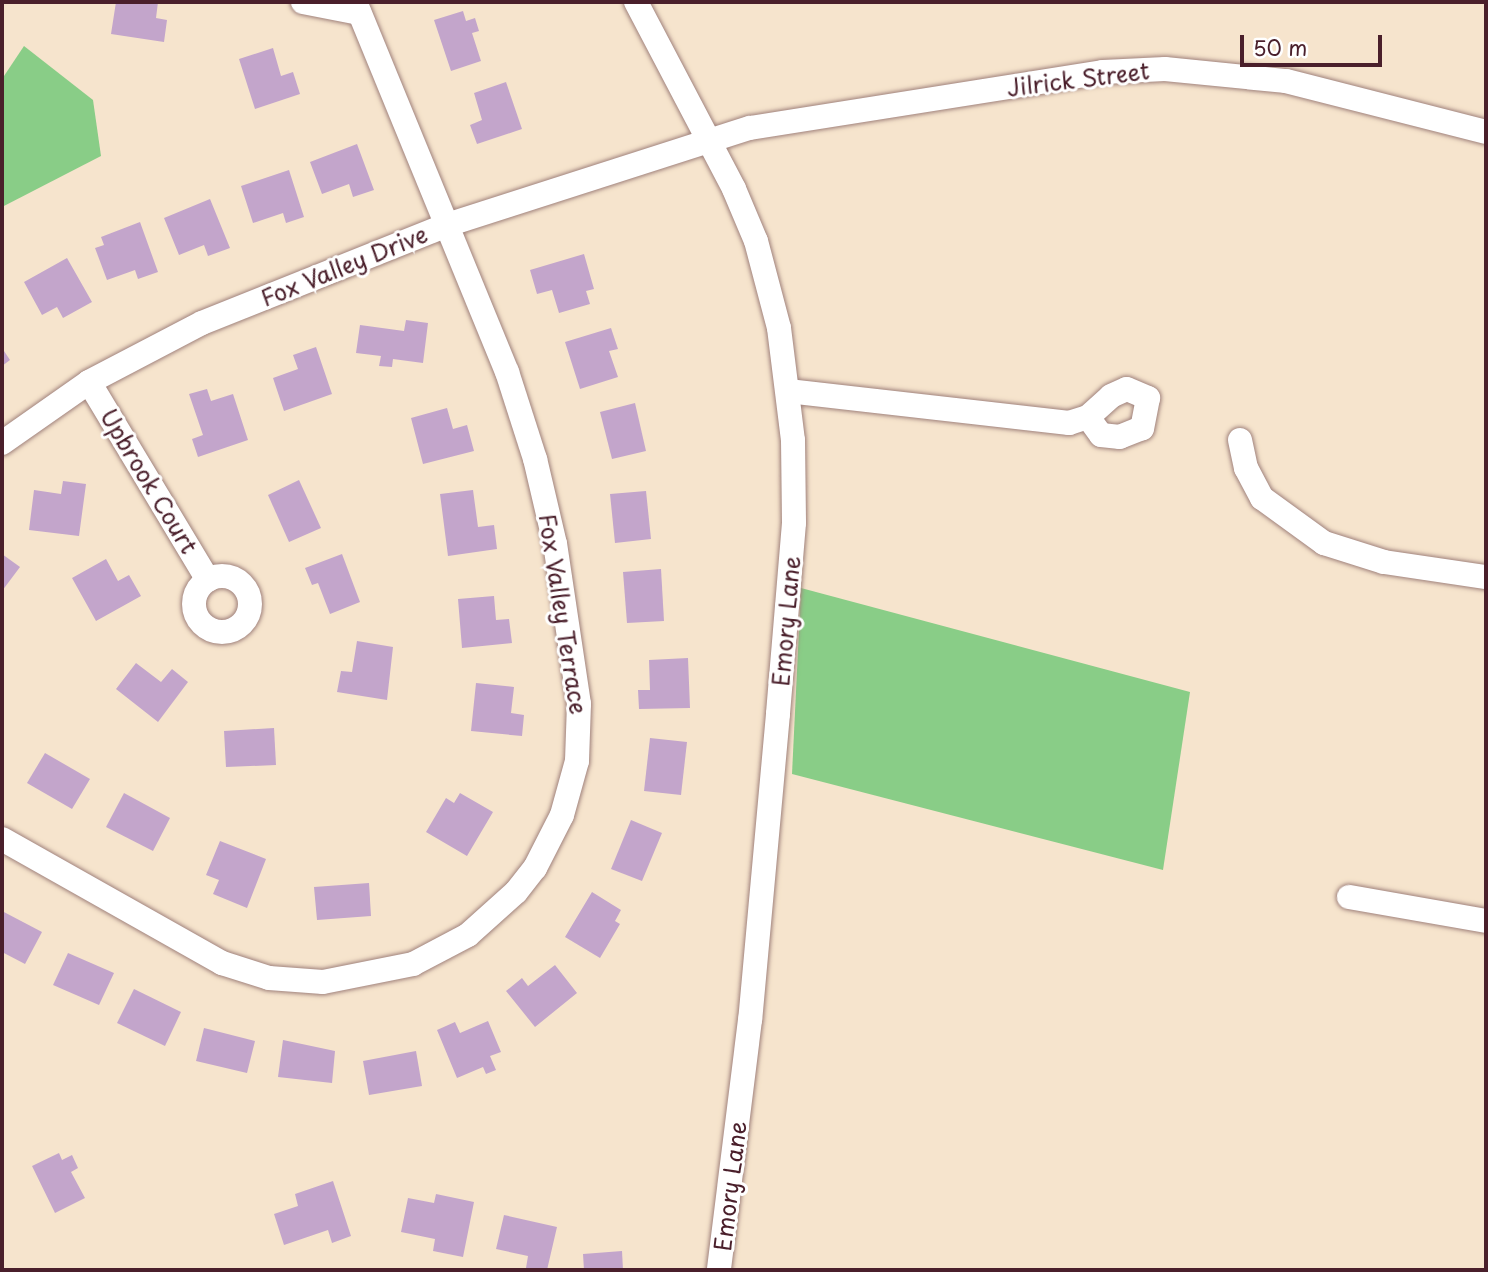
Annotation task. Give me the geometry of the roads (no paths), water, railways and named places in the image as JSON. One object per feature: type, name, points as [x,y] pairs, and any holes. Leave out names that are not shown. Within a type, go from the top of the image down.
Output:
[{"type":"street","points":[[303,2],[357,7]]},
{"type":"street","name":"Emory Lane","points":[[636,2],[710,142],[756,241],[779,328],[789,391],[794,470],[792,558],[750,1020],[719,1270]]},
{"type":"street","name":"Fox Valley Terrace","points":[[2,839],[222,963],[297,981],[382,973],[439,952],[492,916],[534,868],[562,815],[576,761],[580,732],[574,664],[535,459],[507,372],[357,7]]},
{"type":"street","name":"Jilrick Street","points":[[710,142],[778,122],[1142,69],[1216,71],[1286,81],[1486,132]]},
{"type":"street","name":"Fox Valley Drive","points":[[2,443],[89,382],[202,323],[447,225],[710,142]]},
{"type":"street","name":"Upbrook Court","points":[[89,382],[208,580]]},
{"type":"street","points":[[789,391],[1069,423],[1088,416]]},
{"type":"street","points":[[1240,440],[1246,467],[1262,498],[1324,543],[1384,562],[1486,577]]},
{"type":"street","points":[[1349,897],[1486,921]]}]
